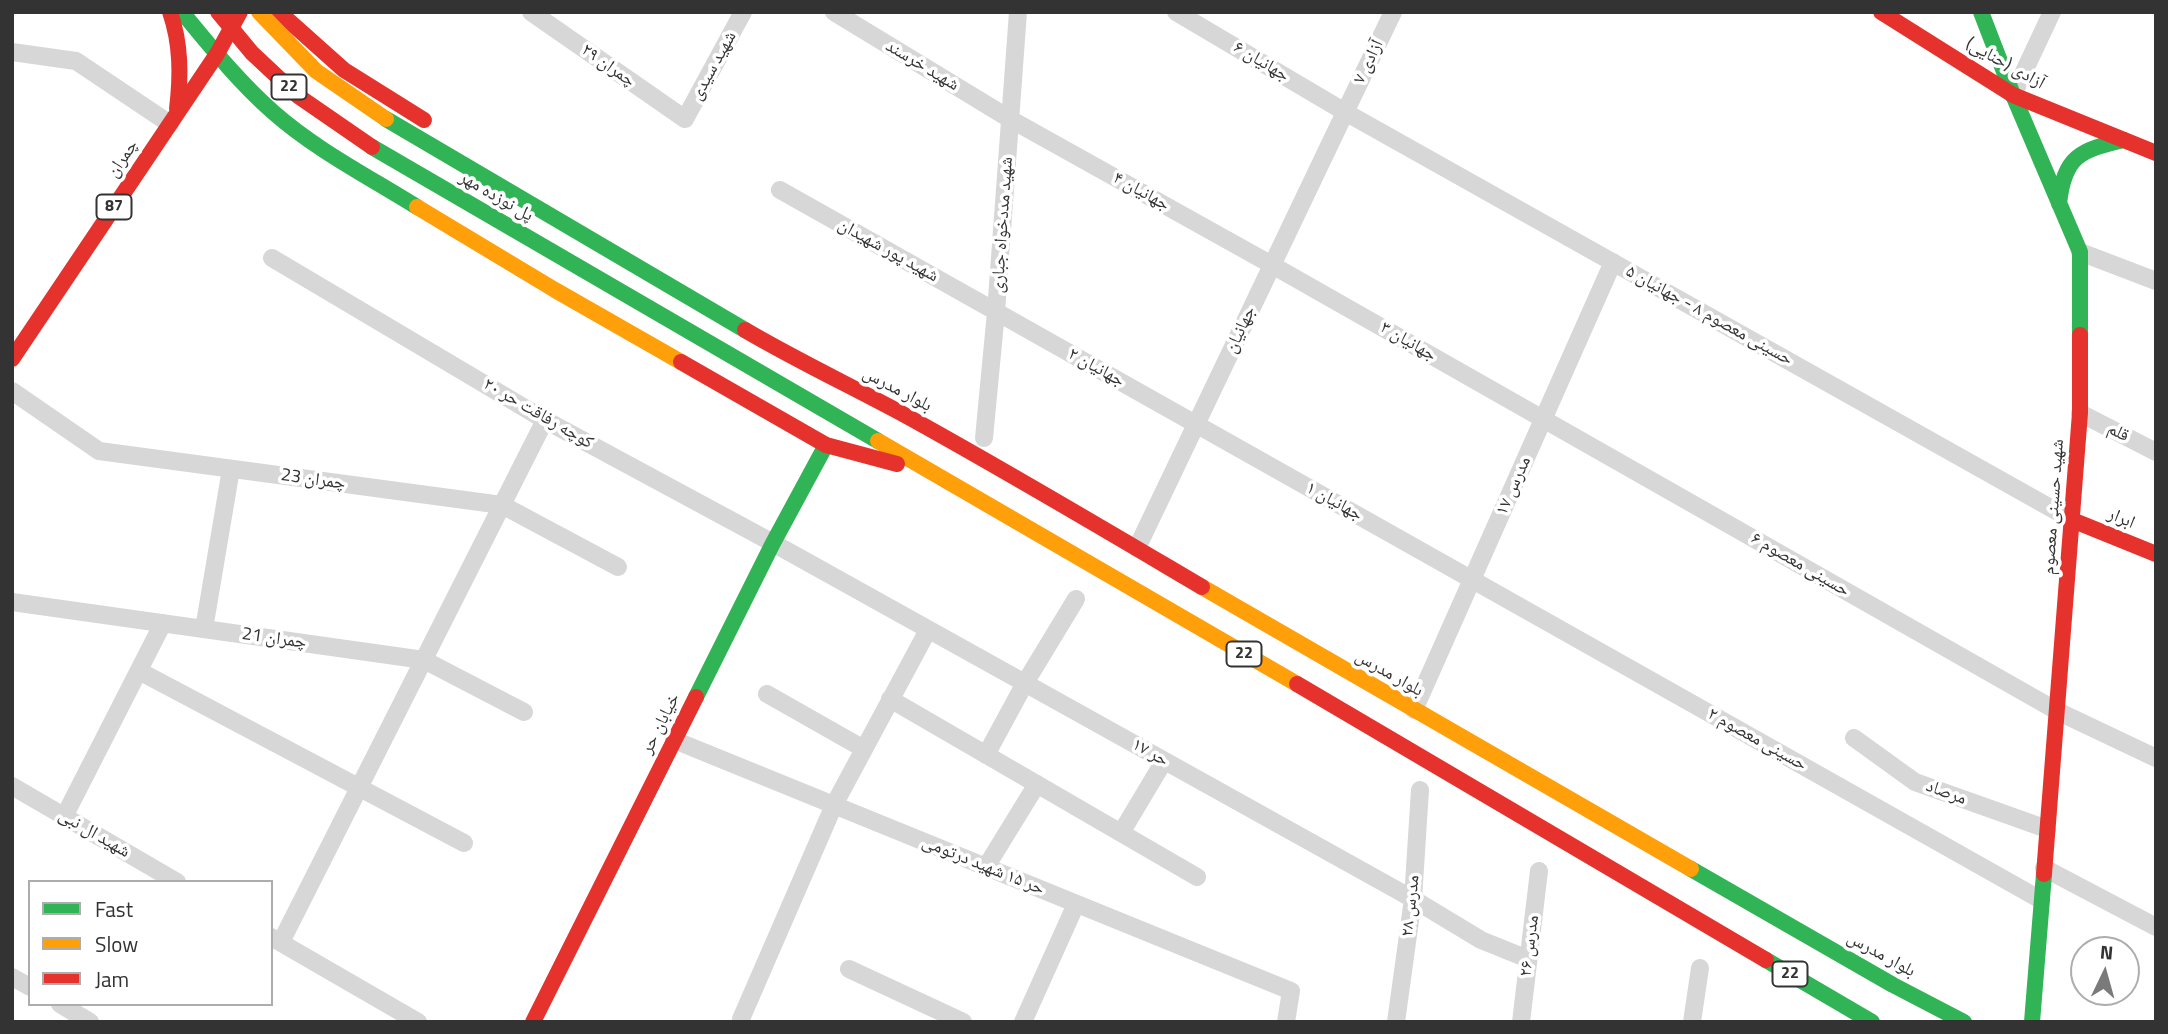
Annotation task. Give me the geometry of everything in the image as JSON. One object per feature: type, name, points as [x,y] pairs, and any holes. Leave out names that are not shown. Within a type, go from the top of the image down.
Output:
[{"type":"main road","points":[[170,12],[180,49],[181,72],[173,119]]},
{"type":"main road","points":[[182,12],[217,54],[272,111],[304,137],[555,290],[826,445],[934,474]]},
{"type":"main road","name":"پل نوزده مهر","points":[[218,12],[253,53],[298,96],[372,147],[934,474]]},
{"type":"main road","name":"چمران","points":[[12,359],[217,54],[240,12]]},
{"type":"main road","name":"پل نوزده مهر","points":[[259,12],[316,71],[386,120],[794,359]]},
{"type":"main road","points":[[279,12],[344,70],[439,130]]},
{"type":"main road","name":"آزادی (حنایی)","points":[[1881,12],[2013,95],[2156,153]]},
{"type":"main road","name":"شهید حسینی معصوم","points":[[1981,12],[2080,253],[2080,413],[2032,1022]]},
{"type":"main road","points":[[313,24],[317,48]]},
{"type":"main road","points":[[304,137],[296,113],[304,88],[325,73],[344,70]]},
{"type":"main road","points":[[2059,204],[2061,181],[2067,164],[2083,150],[2124,140]]},
{"type":"main road","points":[[815,350],[897,411]]},
{"type":"main road","name":"بلوار مدرس","points":[[794,359],[897,411],[1893,985],[1964,1022]]},
{"type":"main road","name":"خیابان حر","points":[[533,1022],[773,543],[826,445]]},
{"type":"main road","name":"22","points":[[934,474],[1872,1022]]},
{"type":"main road","name":"ابرار","points":[[2072,520],[2156,555]]},
{"type":"main road","points":[[1893,985],[1936,1022]]},
{"type":"street","name":"چمران ۲۹","points":[[531,12],[685,119]]},
{"type":"street","name":"شهید سیدی","points":[[685,119],[743,12]]},
{"type":"street","name":"شهید خرسند","points":[[834,12],[1010,119]]},
{"type":"street","name":"شهید مددخواه جباری","points":[[984,438],[1018,12]]},
{"type":"street","name":"جهانیان ۶","points":[[1176,12],[1345,112]]},
{"type":"street","name":"آزادی ۷","points":[[1345,112],[1393,12]]},
{"type":"street","points":[[2013,95],[2052,12]]},
{"type":"street","points":[[12,52],[76,61],[173,119]]},
{"type":"street","name":"حسینی معصوم ۸ - جهانیان ۵","points":[[1345,112],[2072,520]]},
{"type":"street","name":"جهانیان","points":[[1137,548],[1345,112]]},
{"type":"street","name":"جهانیان ۴","points":[[1010,119],[1272,265]]},
{"type":"street","name":"شهید پور شهیدان","points":[[780,190],[996,312]]},
{"type":"street","points":[[2080,253],[2156,281]]},
{"type":"street","name":"کوچه رفاقت حر ۲۰","points":[[272,258],[545,420],[773,543]]},
{"type":"street","name":"مدرس ۱۷","points":[[1413,710],[1613,262]]},
{"type":"street","name":"جهانیان ۳","points":[[1272,265],[1544,419]]},
{"type":"street","name":"جهانیان ۲","points":[[996,312],[1196,424]]},
{"type":"street","name":"چمران 23","points":[[12,391],[99,451],[502,505],[618,567]]},
{"type":"street","name":"قلم","points":[[2080,413],[2156,452]]},
{"type":"street","name":"حسینی معصوم ۶","points":[[1544,419],[2057,711],[2156,758]]},
{"type":"street","points":[[418,1022],[276,939],[359,788],[545,420]]},
{"type":"street","name":"جهانیان ۱","points":[[1196,424],[1472,579]]},
{"type":"street","points":[[204,629],[231,469]]},
{"type":"street","name":"حر ۱۷","points":[[773,543],[1413,899],[1480,940],[1528,959]]},
{"type":"street","name":"حسینی معصوم ۲","points":[[1472,579],[2041,900]]},
{"type":"street","points":[[986,755],[1025,683],[1076,599]]},
{"type":"street","name":"چمران 21","points":[[12,603],[424,660],[524,712]]},
{"type":"street","points":[[64,817],[163,623]]},
{"type":"street","points":[[741,1019],[834,805],[928,629]]},
{"type":"street","points":[[139,671],[464,843]]},
{"type":"street","points":[[767,694],[864,749]]},
{"type":"street","points":[[890,699],[1197,877]]},
{"type":"street","name":"مرصاد","points":[[1854,738],[1915,782],[2047,829]]},
{"type":"street","name":"حر ۱۵ شهید درتومی","points":[[674,740],[1291,991],[1286,1022]]},
{"type":"street","points":[[1121,833],[1164,761]]},
{"type":"street","points":[[986,867],[1037,784]]},
{"type":"street","name":"شهید ال نبی","points":[[12,786],[174,880]]},
{"type":"street","name":"مدرس ۲۸","points":[[1396,1022],[1413,899],[1420,790]]},
{"type":"street","points":[[2044,868],[2156,928]]},
{"type":"street","name":"مدرس ۲۶","points":[[1521,1022],[1539,871]]},
{"type":"street","points":[[1023,1022],[1076,904]]},
{"type":"street","points":[[1692,1022],[1700,968]]},
{"type":"street","points":[[849,969],[963,1022]]},
{"type":"street","points":[[12,977],[28,986]]},
{"type":"street","points":[[63,1006],[90,1022]]},
{"type":"traffic: fast","points":[[182,12],[237,76],[290,126],[325,151],[417,207]]},
{"type":"traffic: fast","points":[[1981,12],[2080,252],[2080,335]]},
{"type":"traffic: fast","points":[[386,119],[745,330]]},
{"type":"traffic: fast","points":[[2059,204],[2065,175],[2077,158],[2096,147],[2124,140]]},
{"type":"traffic: fast","points":[[372,147],[878,441]]},
{"type":"traffic: fast","points":[[696,697],[773,543],[826,445]]},
{"type":"traffic: fast","points":[[1691,869],[1893,985],[1964,1022]]},
{"type":"traffic: fast","points":[[2032,1022],[2044,874]]},
{"type":"traffic: fast","points":[[1766,960],[1872,1022]]},
{"type":"traffic: slow","points":[[259,12],[316,71],[386,119]]},
{"type":"traffic: slow","points":[[417,207],[681,362]]},
{"type":"traffic: slow","points":[[878,441],[1297,684]]},
{"type":"traffic: slow","points":[[1202,587],[1691,869]]},
{"type":"traffic: jam","points":[[170,12],[179,60],[177,109]]},
{"type":"traffic: jam","points":[[218,12],[252,53],[298,96],[372,147]]},
{"type":"traffic: jam","points":[[12,359],[217,54],[240,12]]},
{"type":"traffic: jam","points":[[279,12],[344,70],[424,120]]},
{"type":"traffic: jam","points":[[1881,12],[2013,95],[2156,153]]},
{"type":"traffic: jam","points":[[745,330],[939,434],[1202,587]]},
{"type":"traffic: jam","points":[[2044,874],[2080,413],[2080,335]]},
{"type":"traffic: jam","points":[[681,362],[826,445],[897,464]]},
{"type":"traffic: jam","points":[[2072,520],[2156,554]]},
{"type":"traffic: jam","points":[[1297,684],[1766,960]]},
{"type":"traffic: jam","points":[[533,1022],[696,697]]}]
